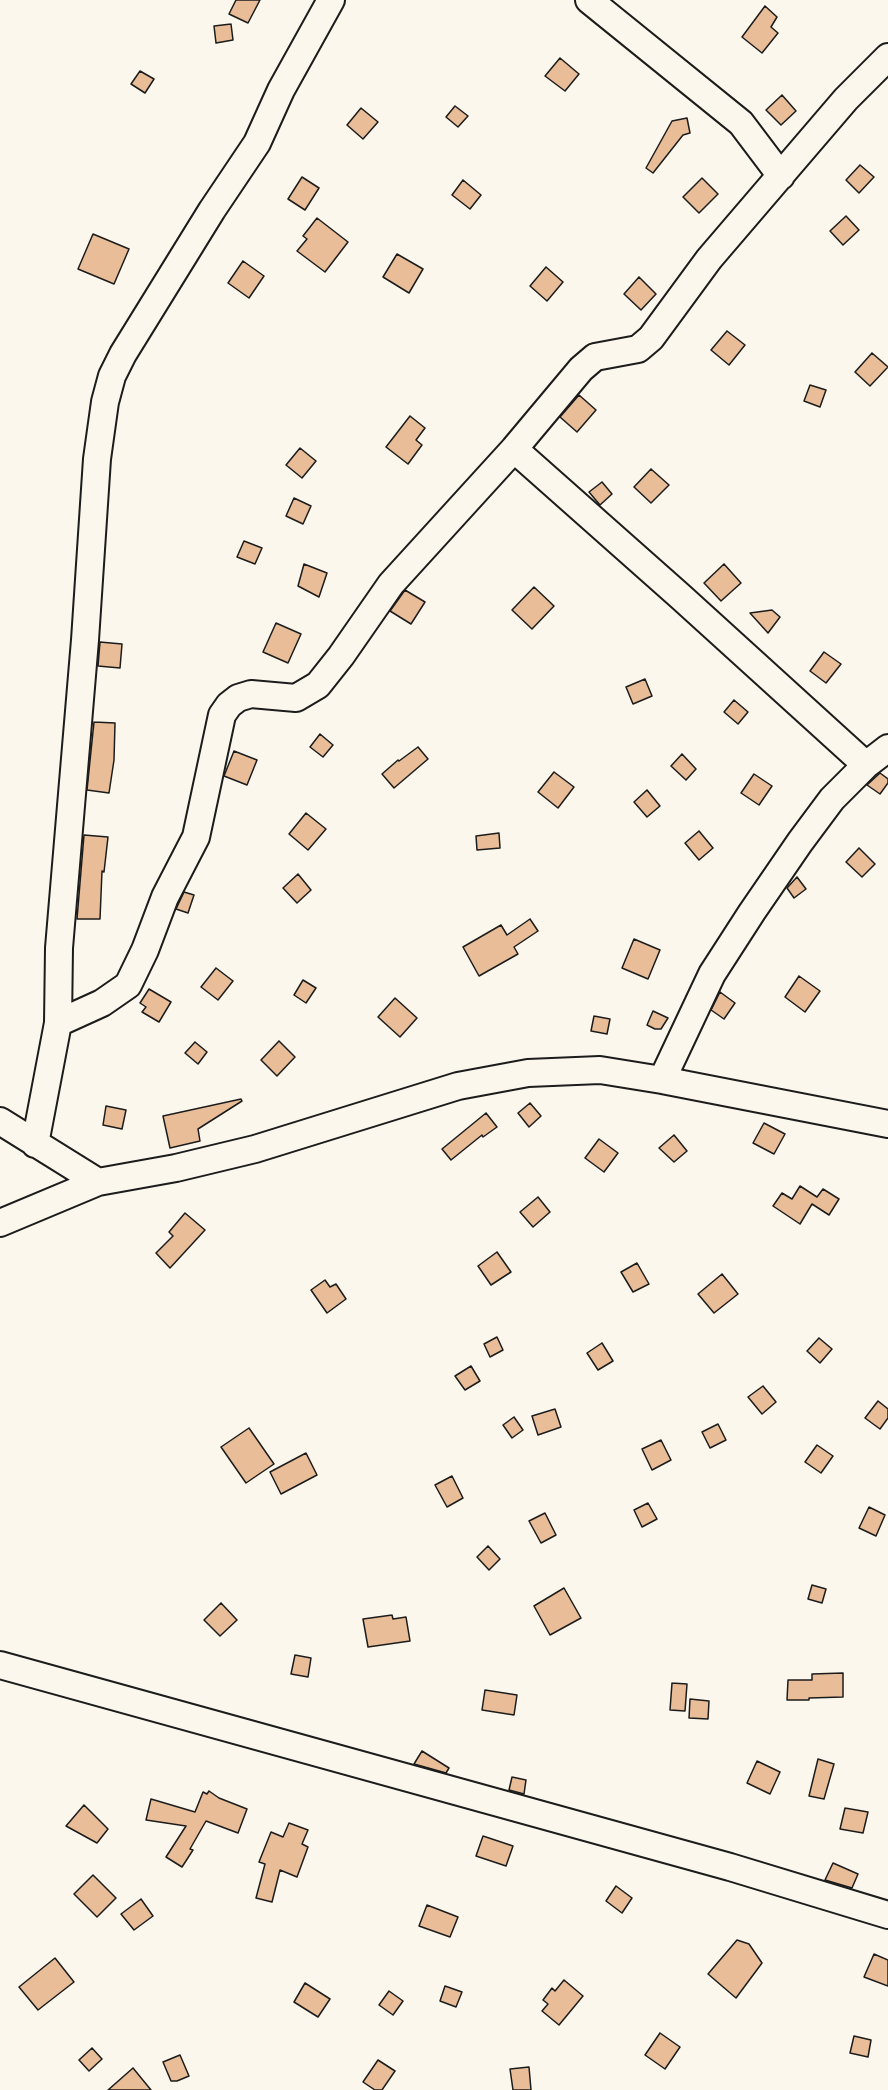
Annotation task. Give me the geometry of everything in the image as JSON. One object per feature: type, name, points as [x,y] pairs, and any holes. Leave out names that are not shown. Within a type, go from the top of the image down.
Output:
[{"type":"street","points":[[35,1144],[58,1023],[59,948],[85,640],[97,459],[105,402],[112,376],[123,354],[212,210],[257,143],[281,90],[331,0]]},
{"type":"street","points":[[589,0],[741,123],[781,176]]},
{"type":"street","points":[[58,1023],[102,1003],[128,985],[145,950],[165,897],[195,837],[222,715],[229,705],[238,698],[251,694],[296,698],[318,685],[391,584],[514,449],[581,369],[595,357],[638,349],[651,338],[709,259],[846,99],[888,57]]},
{"type":"street","points":[[514,449],[866,765]]},
{"type":"street","points":[[662,1080],[712,974],[752,912],[832,799],[866,765],[888,748]]},
{"type":"street","points":[[0,1222],[98,1182],[176,1168],[255,1149],[458,1086],[528,1073],[600,1070],[888,1124]]},
{"type":"street","points":[[0,1121],[98,1182]]},
{"type":"street","points":[[0,1665],[730,1867],[888,1915]]},
{"type":"building","points":[[236,0],[260,0],[248,23],[229,14]]},
{"type":"building","points":[[765,6],[777,17],[771,27],[778,33],[762,53],[742,37]]},
{"type":"building","points":[[231,24],[233,40],[216,43],[214,26]]},
{"type":"building","points":[[560,58],[579,74],[565,91],[545,76]]},
{"type":"building","points":[[140,71],[154,79],[145,93],[131,84]]},
{"type":"building","points":[[782,95],[796,111],[781,125],[766,110]]},
{"type":"building","points":[[455,106],[468,116],[458,127],[446,117]]},
{"type":"building","points":[[361,108],[378,122],[363,139],[347,125]]},
{"type":"building","points":[[687,118],[690,133],[683,135],[653,173],[646,168],[672,121]]},
{"type":"building","points":[[860,165],[874,177],[859,193],[846,180]]},
{"type":"building","points":[[302,177],[319,188],[305,210],[288,199]]},
{"type":"building","points":[[702,178],[718,194],[699,213],[683,197]]},
{"type":"building","points":[[463,180],[481,195],[470,209],[452,195]]},
{"type":"building","points":[[846,216],[859,230],[843,245],[830,231]]},
{"type":"building","points":[[317,218],[348,242],[325,272],[297,251],[307,239],[303,236]]},
{"type":"building","points":[[93,234],[129,249],[114,284],[78,269]]},
{"type":"building","points":[[397,254],[423,269],[409,293],[383,277]]},
{"type":"building","points":[[243,261],[264,276],[249,298],[228,283]]},
{"type":"building","points":[[546,267],[563,282],[547,301],[530,286]]},
{"type":"building","points":[[639,277],[656,294],[641,310],[624,294]]},
{"type":"building","points":[[727,331],[745,345],[729,365],[711,350]]},
{"type":"building","points":[[872,353],[888,367],[870,386],[855,372]]},
{"type":"building","points":[[810,385],[826,390],[820,407],[804,401]]},
{"type":"building","points":[[579,395],[596,410],[577,432],[560,417]]},
{"type":"building","points":[[410,416],[425,428],[416,440],[422,445],[408,464],[386,447]]},
{"type":"building","points":[[300,448],[316,461],[302,478],[286,465]]},
{"type":"building","points":[[651,469],[669,485],[651,503],[634,487]]},
{"type":"building","points":[[602,482],[612,494],[600,505],[589,492]]},
{"type":"building","points":[[294,498],[311,506],[303,524],[286,516]]},
{"type":"building","points":[[244,541],[262,548],[255,564],[237,557]]},
{"type":"building","points":[[304,564],[327,573],[319,597],[298,586]]},
{"type":"building","points":[[724,564],[741,583],[721,601],[704,583]]},
{"type":"building","points":[[534,587],[554,606],[532,629],[512,610]]},
{"type":"building","points":[[405,590],[425,602],[411,624],[390,611]]},
{"type":"building","points":[[772,610],[780,617],[768,633],[750,613]]},
{"type":"building","points":[[276,623],[301,634],[288,663],[263,652]]},
{"type":"building","points":[[100,642],[122,644],[120,668],[98,666]]},
{"type":"building","points":[[824,652],[841,664],[826,683],[810,671]]},
{"type":"building","points":[[645,679],[652,696],[633,704],[626,687]]},
{"type":"building","points":[[734,700],[748,712],[738,724],[724,712]]},
{"type":"building","points":[[94,722],[115,723],[114,760],[109,793],[87,790]]},
{"type":"building","points":[[320,734],[333,745],[323,757],[310,747]]},
{"type":"building","points":[[418,747],[428,759],[394,788],[382,774]]},
{"type":"building","points":[[234,751],[257,760],[247,785],[224,776]]},
{"type":"building","points":[[682,754],[696,769],[686,780],[671,766]]},
{"type":"building","points":[[554,772],[574,787],[558,808],[538,792]]},
{"type":"building","points":[[880,773],[888,779],[888,783],[880,794],[867,785]]},
{"type":"building","points":[[754,774],[772,786],[759,805],[741,793]]},
{"type":"building","points":[[647,790],[660,806],[647,817],[634,802]]},
{"type":"building","points":[[306,813],[326,829],[308,850],[289,834]]},
{"type":"building","points":[[699,831],[713,848],[699,860],[685,843]]},
{"type":"building","points":[[499,833],[500,848],[477,850],[476,836]]},
{"type":"building","points":[[84,835],[108,837],[104,872],[102,871],[100,919],[77,919]]},
{"type":"building","points":[[859,848],[875,864],[862,877],[846,862]]},
{"type":"building","points":[[298,874],[311,890],[297,903],[283,888]]},
{"type":"building","points":[[797,877],[806,889],[794,898],[787,888]]},
{"type":"building","points":[[184,892],[194,895],[188,913],[176,909]]},
{"type":"building","points":[[530,919],[538,931],[514,947],[518,954],[479,976],[463,947],[501,925],[507,935]]},
{"type":"building","points":[[634,939],[660,950],[648,979],[622,968]]},
{"type":"building","points":[[216,968],[233,981],[218,1000],[201,987]]},
{"type":"building","points":[[799,976],[820,991],[805,1012],[785,997]]},
{"type":"building","points":[[303,980],[316,988],[306,1003],[294,995]]},
{"type":"building","points":[[149,989],[171,1002],[159,1022],[142,1012],[146,1007],[140,1003]]},
{"type":"building","points":[[720,992],[735,1003],[724,1019],[711,1010]]},
{"type":"building","points":[[395,998],[417,1018],[400,1037],[378,1017]]},
{"type":"building","points":[[653,1011],[668,1018],[661,1029],[647,1025]]},
{"type":"building","points":[[594,1016],[610,1019],[607,1034],[591,1031]]},
{"type":"building","points":[[279,1041],[295,1057],[277,1076],[261,1060]]},
{"type":"building","points":[[195,1042],[207,1052],[198,1064],[185,1053]]},
{"type":"building","points":[[241,1099],[242,1101],[198,1129],[200,1141],[170,1148],[163,1116]]},
{"type":"building","points":[[530,1103],[541,1116],[529,1127],[518,1113]]},
{"type":"building","points":[[106,1106],[126,1110],[122,1129],[103,1125]]},
{"type":"building","points":[[486,1113],[497,1127],[483,1137],[482,1135],[451,1160],[442,1149]]},
{"type":"building","points":[[764,1123],[785,1134],[774,1154],[753,1143]]},
{"type":"building","points":[[674,1135],[687,1151],[674,1162],[659,1148]]},
{"type":"building","points":[[599,1139],[618,1153],[604,1172],[585,1158]]},
{"type":"building","points":[[800,1186],[817,1197],[823,1189],[839,1199],[829,1215],[812,1204],[800,1224],[773,1206],[782,1193],[792,1199]]},
{"type":"building","points":[[538,1197],[550,1212],[533,1227],[520,1212]]},
{"type":"building","points":[[185,1213],[205,1230],[170,1268],[156,1253],[173,1236],[169,1232]]},
{"type":"building","points":[[497,1252],[511,1272],[491,1285],[478,1266]]},
{"type":"building","points":[[637,1263],[649,1284],[633,1292],[621,1272]]},
{"type":"building","points":[[722,1274],[738,1294],[714,1313],[698,1294]]},
{"type":"building","points":[[325,1280],[330,1287],[336,1284],[346,1299],[327,1313],[311,1290]]},
{"type":"building","points":[[497,1337],[503,1350],[490,1357],[484,1344]]},
{"type":"building","points":[[819,1338],[832,1349],[820,1363],[807,1351]]},
{"type":"building","points":[[602,1343],[613,1361],[598,1370],[587,1353]]},
{"type":"building","points":[[471,1366],[480,1381],[465,1390],[455,1376]]},
{"type":"building","points":[[763,1386],[776,1402],[762,1414],[748,1397]]},
{"type":"building","points":[[878,1401],[888,1409],[888,1418],[880,1429],[865,1418]]},
{"type":"building","points":[[555,1409],[561,1427],[538,1435],[532,1416]]},
{"type":"building","points":[[514,1417],[523,1430],[512,1438],[503,1425]]},
{"type":"building","points":[[718,1424],[726,1440],[710,1448],[702,1432]]},
{"type":"building","points":[[249,1428],[274,1464],[246,1483],[221,1447]]},
{"type":"building","points":[[661,1440],[671,1460],[652,1470],[642,1449]]},
{"type":"building","points":[[817,1445],[833,1456],[821,1473],[805,1462]]},
{"type":"building","points":[[306,1453],[317,1475],[281,1494],[270,1472]]},
{"type":"building","points":[[452,1476],[463,1498],[447,1507],[435,1485]]},
{"type":"building","points":[[648,1503],[657,1519],[642,1527],[634,1510]]},
{"type":"building","points":[[869,1507],[885,1515],[876,1536],[859,1528]]},
{"type":"building","points":[[545,1513],[556,1535],[541,1543],[529,1521]]},
{"type":"building","points":[[488,1546],[500,1559],[489,1570],[477,1557]]},
{"type":"building","points":[[812,1585],[826,1589],[822,1603],[808,1599]]},
{"type":"building","points":[[564,1588],[581,1618],[550,1635],[534,1606]]},
{"type":"building","points":[[221,1603],[237,1620],[220,1636],[204,1620]]},
{"type":"building","points":[[392,1615],[393,1619],[406,1617],[410,1641],[368,1647],[363,1619]]},
{"type":"building","points":[[295,1655],[311,1658],[308,1677],[291,1674]]},
{"type":"building","points":[[843,1673],[843,1697],[787,1700],[788,1680],[812,1680],[812,1674]]},
{"type":"building","points":[[672,1683],[687,1684],[685,1711],[670,1710]]},
{"type":"building","points":[[485,1690],[517,1695],[514,1715],[482,1710]]},
{"type":"building","points":[[690,1699],[709,1701],[708,1719],[689,1718]]},
{"type":"building","points":[[422,1751],[449,1768],[446,1773],[414,1764]]},
{"type":"building","points":[[818,1759],[834,1764],[824,1799],[809,1796]]},
{"type":"building","points":[[757,1761],[780,1772],[770,1794],[747,1783]]},
{"type":"building","points":[[512,1777],[526,1780],[524,1794],[509,1790]]},
{"type":"building","points":[[209,1791],[219,1798],[247,1809],[238,1833],[206,1821],[190,1849],[193,1850],[182,1867],[166,1857],[186,1826],[146,1820],[151,1799],[195,1812],[203,1792],[207,1794]]},
{"type":"building","points":[[84,1805],[108,1829],[97,1843],[66,1826]]},
{"type":"building","points":[[845,1808],[868,1812],[863,1833],[840,1829]]},
{"type":"building","points":[[289,1823],[308,1830],[302,1844],[308,1847],[297,1877],[280,1870],[272,1902],[256,1898],[265,1864],[259,1862],[271,1832],[283,1837]]},
{"type":"building","points":[[483,1836],[513,1846],[506,1866],[476,1856]]},
{"type":"building","points":[[833,1863],[858,1874],[852,1888],[825,1880]]},
{"type":"building","points":[[93,1875],[116,1898],[97,1917],[74,1894]]},
{"type":"building","points":[[616,1886],[632,1898],[622,1913],[606,1901]]},
{"type":"building","points":[[141,1899],[153,1916],[134,1930],[121,1914]]},
{"type":"building","points":[[427,1905],[458,1917],[450,1937],[419,1926]]},
{"type":"building","points":[[737,1940],[749,1944],[762,1963],[736,1998],[708,1974]]},
{"type":"building","points":[[874,1954],[888,1960],[888,1986],[864,1977]]},
{"type":"building","points":[[55,1958],[74,1982],[38,2010],[19,1987]]},
{"type":"building","points":[[564,1980],[583,1996],[559,2025],[542,2011],[548,2004],[543,2000],[552,1988],[555,1991]]},
{"type":"building","points":[[305,1983],[330,1999],[318,2017],[294,2002]]},
{"type":"building","points":[[445,1986],[462,1992],[456,2007],[440,2001]]},
{"type":"building","points":[[389,1991],[403,2001],[393,2015],[379,2005]]},
{"type":"building","points":[[660,2033],[680,2047],[665,2069],[645,2055]]},
{"type":"building","points":[[854,2036],[871,2040],[868,2057],[850,2053]]},
{"type":"building","points":[[92,2048],[102,2059],[89,2071],[79,2060]]},
{"type":"building","points":[[180,2055],[189,2076],[171,2081],[163,2062]]},
{"type":"building","points":[[378,2060],[395,2071],[382,2090],[375,2090],[363,2082]]},
{"type":"building","points":[[529,2067],[531,2090],[513,2090],[510,2069]]},
{"type":"building","points":[[133,2068],[151,2090],[108,2090]]}]
